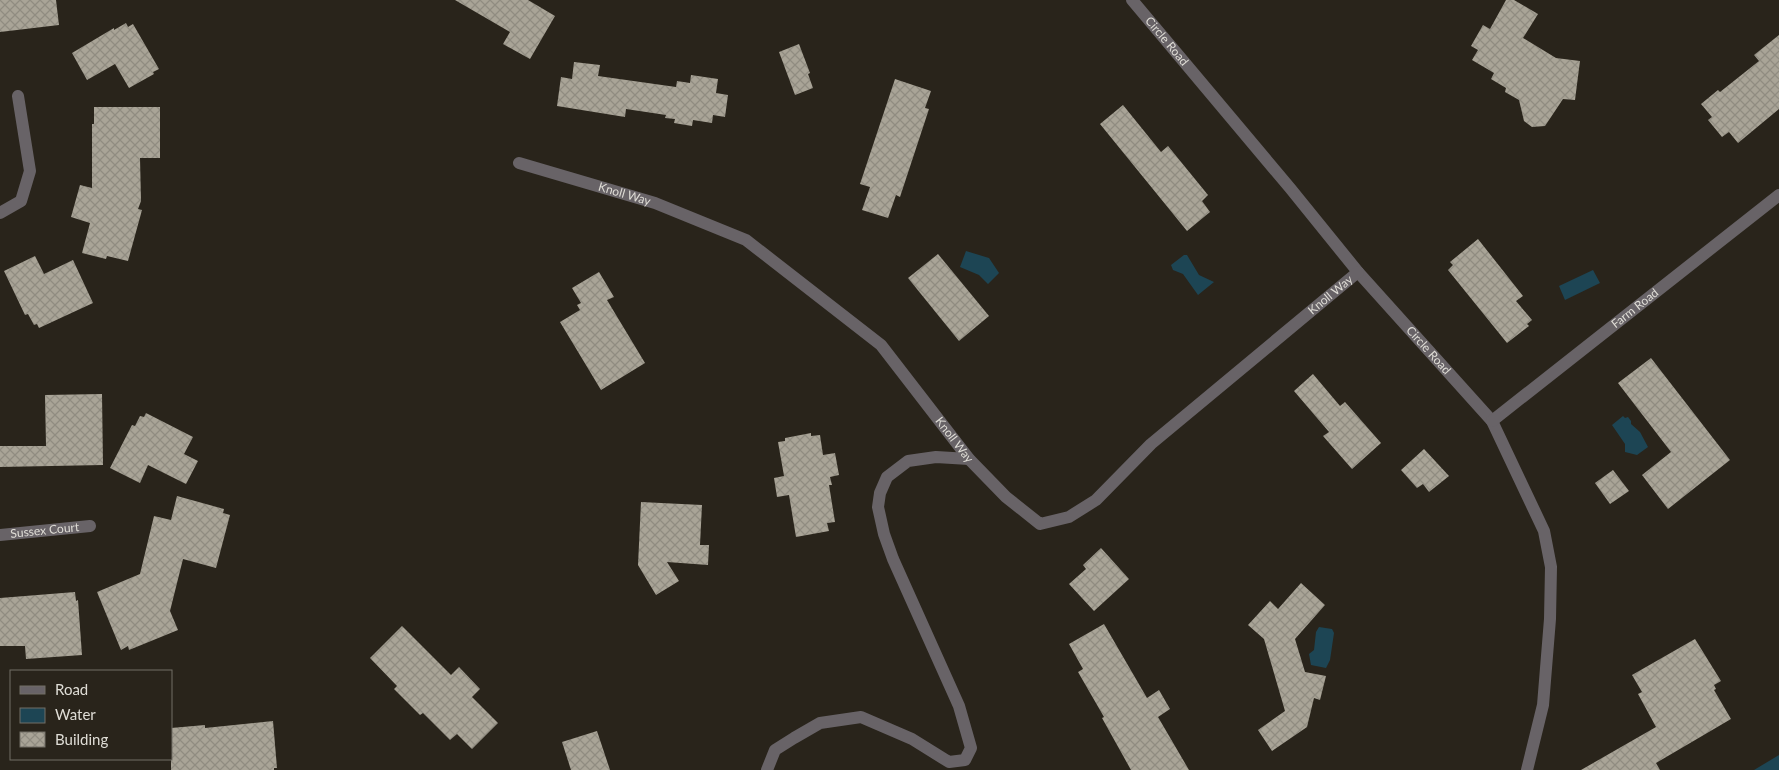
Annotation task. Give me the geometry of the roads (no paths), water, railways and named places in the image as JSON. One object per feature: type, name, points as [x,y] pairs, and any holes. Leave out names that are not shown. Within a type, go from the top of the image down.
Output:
[{"type":"street","name":"Circle Road","points":[[1132,0],[1358,272],[1492,420],[1544,531],[1551,567],[1550,619],[1543,705],[1527,770]]},
{"type":"street","points":[[0,213],[21,201],[30,171],[18,96]]},
{"type":"street","name":"Knoll Way","points":[[519,163],[655,203],[746,240],[881,345],[969,459],[1006,497],[1040,524],[1069,517],[1096,500],[1152,444],[1358,272]]},
{"type":"street","name":"Farm Road","points":[[1492,420],[1779,195]]},
{"type":"street","points":[[767,770],[775,750],[820,723],[861,716],[912,739],[949,762],[964,760],[971,748],[959,706],[893,559],[884,534],[878,508],[880,493],[886,477],[908,461],[936,457],[969,459]]},
{"type":"street","name":"Sussex Court","points":[[0,534],[90,526]]},
{"type":"water","points":[[966,251],[989,258],[999,273],[988,284],[979,275],[960,267]]},
{"type":"water","points":[[1184,255],[1187,255],[1199,275],[1214,282],[1198,295],[1183,274],[1173,270],[1171,265]]},
{"type":"water","points":[[1593,270],[1600,283],[1565,300],[1559,286]]},
{"type":"water","points":[[1623,416],[1625,418],[1628,417],[1631,424],[1640,432],[1648,447],[1637,455],[1625,452],[1625,444],[1612,425]]},
{"type":"water","points":[[1319,627],[1332,629],[1334,633],[1330,660],[1326,668],[1311,665],[1309,654],[1314,650],[1316,632]]},
{"type":"water","points":[[1779,755],[1779,770],[1754,770]]}]
